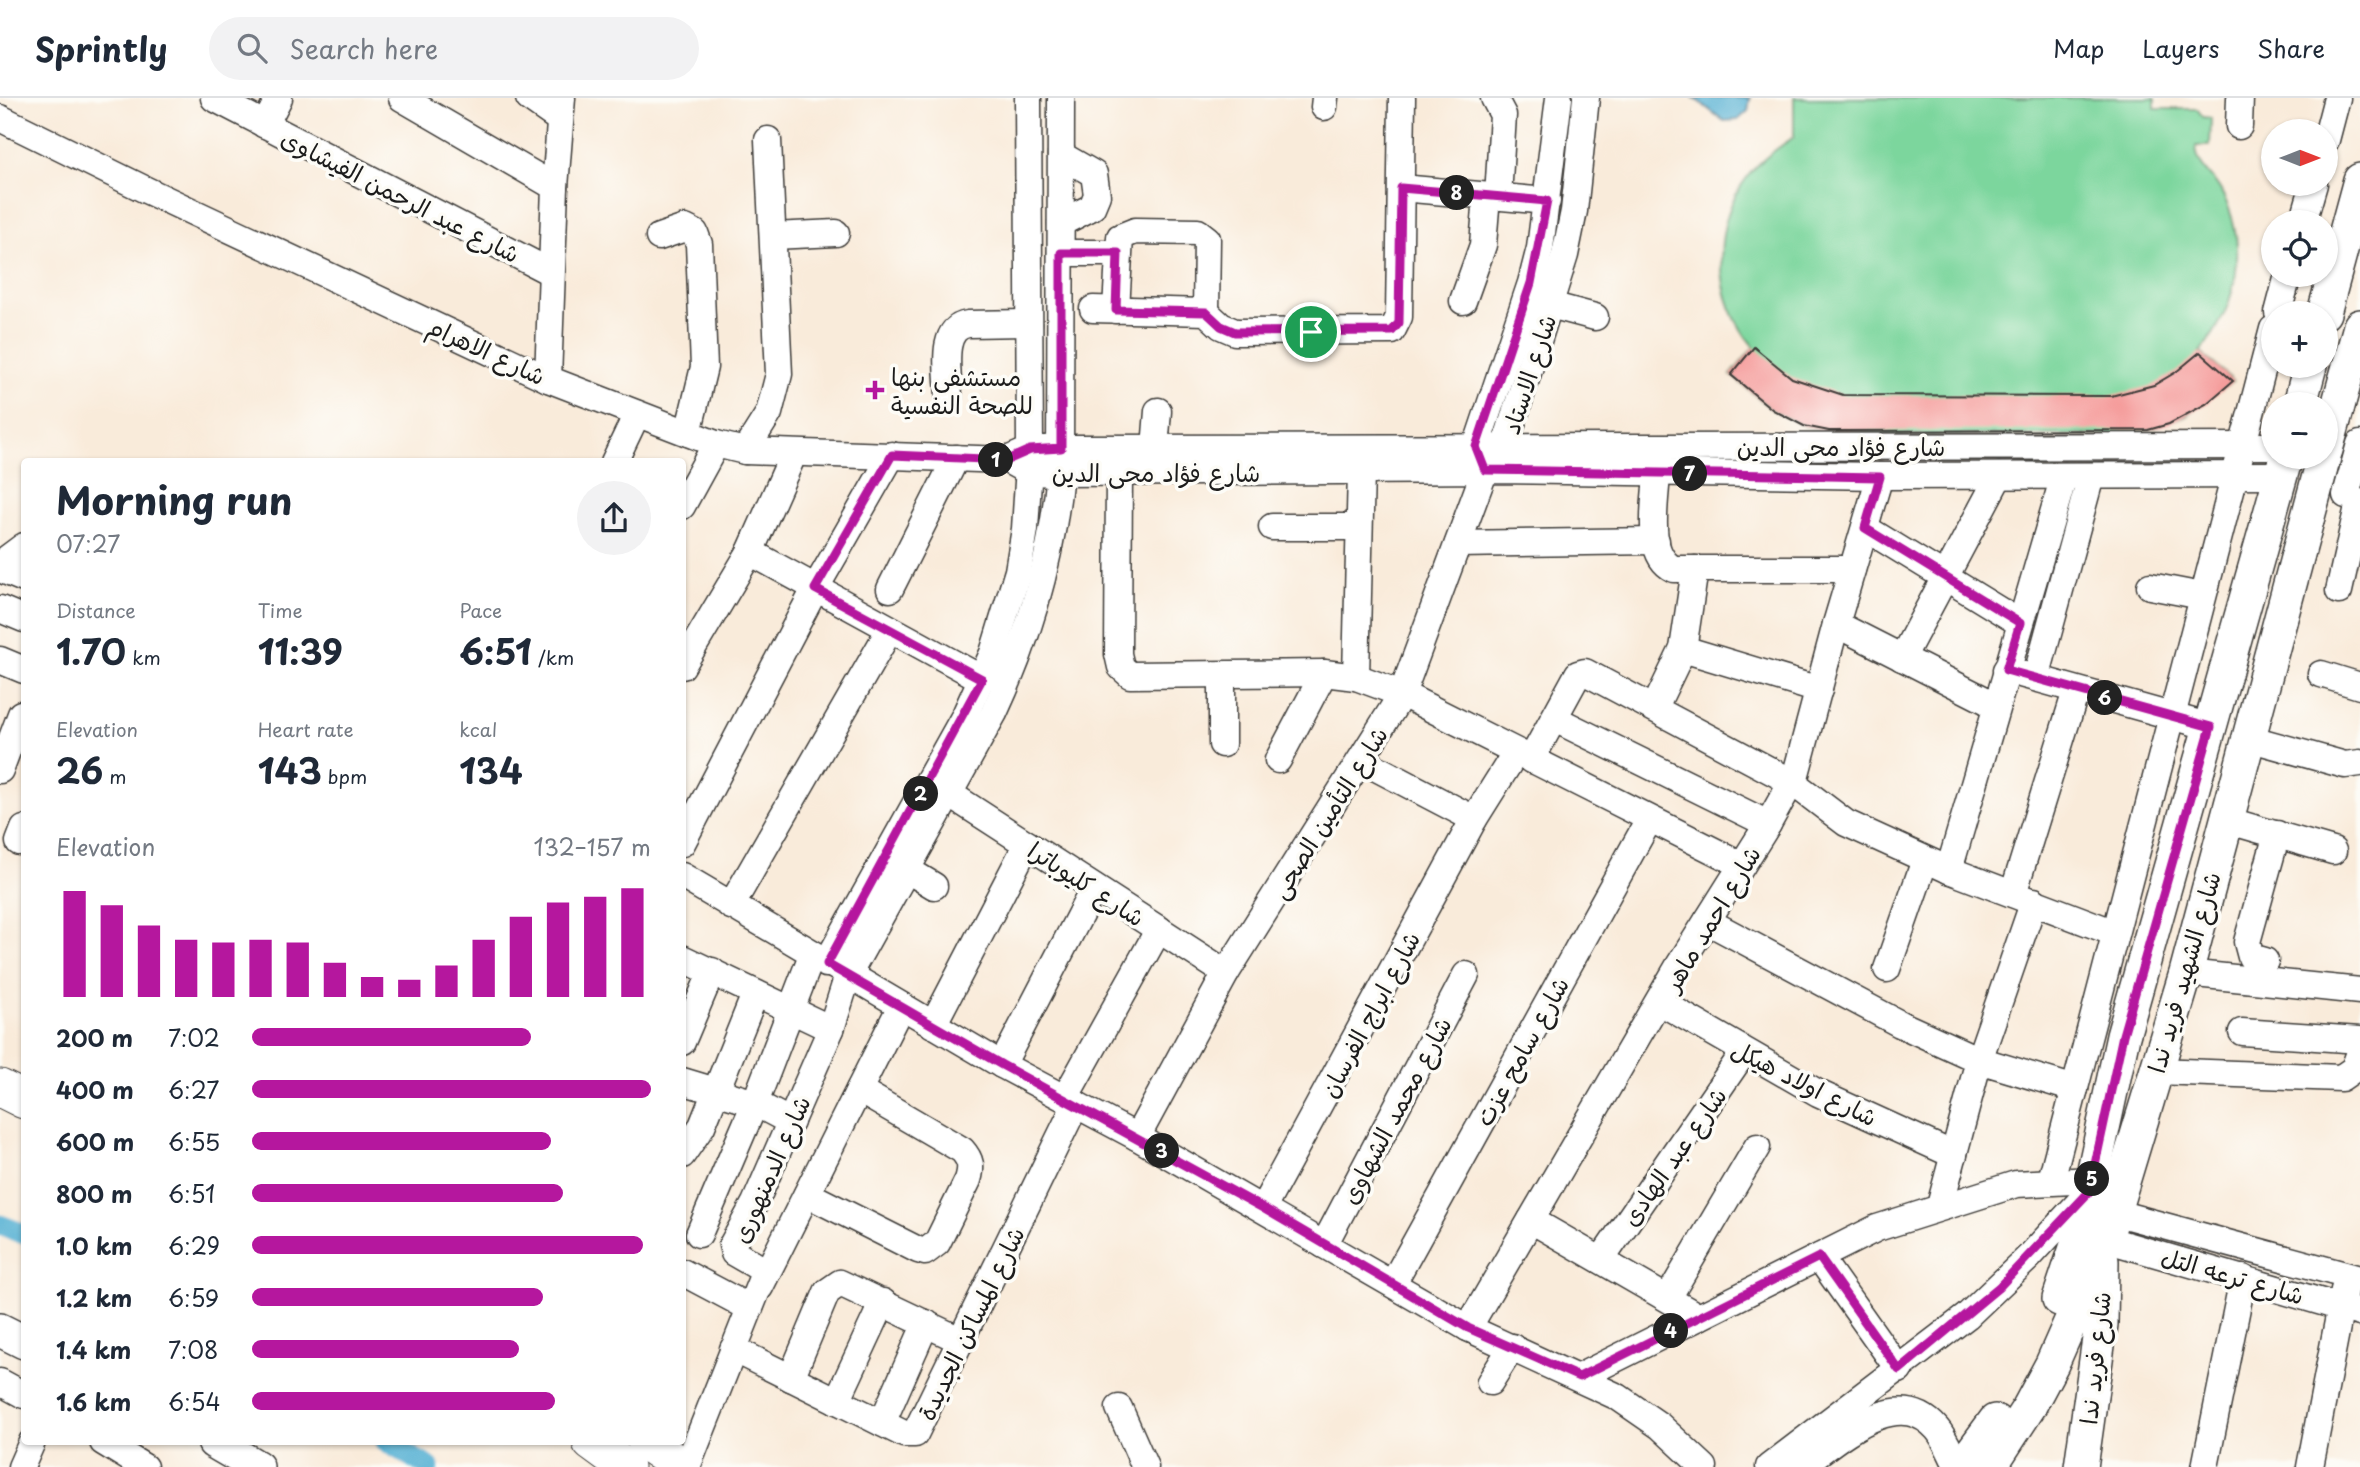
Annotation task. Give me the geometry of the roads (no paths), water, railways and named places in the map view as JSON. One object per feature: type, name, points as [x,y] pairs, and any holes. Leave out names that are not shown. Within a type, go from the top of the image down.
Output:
[{"type":"highway","points":[[0,1066],[21,1076]]},
{"type":"highway","points":[[0,1088],[21,1098]]},
{"type":"highway","points":[[595,1445],[625,1467]]},
{"type":"highway","points":[[651,1445],[684,1467]]},
{"type":"main road","points":[[2327,301],[2360,180]]},
{"type":"main road","name":"شارع الشهيد فريد ندا","points":[[2338,406],[2360,326]]},
{"type":"main road","name":"شارع الشهيد فريد ندا","points":[[1959,1467],[2000,1413],[2032,1357],[2059,1299],[2079,1239],[2100,1214],[2111,1081],[2211,727],[2277,469]]},
{"type":"main road","name":"شارع الشهيد فريد ندا","points":[[1990,1467],[2029,1407],[2052,1364],[2100,1214],[2152,1082],[2186,973],[2321,469]]},
{"type":"main road","points":[[2123,1035],[2138,1048],[2149,1048],[2165,1036]]},
{"type":"main road","points":[[2111,1081],[2133,1077],[2142,1083],[2152,1082]]},
{"type":"main road","name":"شارع فريد ندا","points":[[2081,1467],[2100,1335],[2100,1214]]},
{"type":"main road","points":[[0,1330],[21,1340]]},
{"type":"main road","points":[[219,1445],[257,1467]]},
{"type":"street","name":"شارع عبد الرحمن الفيشاوى","points":[[214,98],[550,272]]},
{"type":"street","points":[[265,125],[279,98]]},
{"type":"street","points":[[402,98],[555,187]]},
{"type":"street","points":[[529,98],[560,108],[550,272],[548,379]]},
{"type":"street","points":[[829,965],[982,679],[1007,612],[1018,571],[1029,323],[1028,98]]},
{"type":"street","points":[[733,1251],[691,1230],[755,1103],[789,1010],[906,869],[994,713],[1026,638],[1048,559],[1061,461],[1061,98]]},
{"type":"street","points":[[1206,312],[1207,239],[1202,233],[1127,232],[1120,237],[1104,309],[1206,312],[1221,326],[1235,332],[1392,331],[1399,323],[1402,98]]},
{"type":"street","points":[[1463,301],[1483,245],[1492,196],[1503,115],[1494,98]]},
{"type":"street","name":"شارع الاستاد","points":[[1480,458],[1485,417],[1545,293],[1547,204],[1559,98]]},
{"type":"street","name":"شارع الاستاد","points":[[1480,458],[1508,434],[1545,293],[1574,211],[1586,98]]},
{"type":"street","points":[[2239,126],[2240,98]]},
{"type":"street","points":[[2332,119],[2337,98]]},
{"type":"street","name":"شارع الاهرام","points":[[0,118],[158,196],[548,379],[716,444],[745,451],[793,455],[892,455],[1022,461]]},
{"type":"street","points":[[745,451],[769,413],[778,387],[768,139]]},
{"type":"street","points":[[1061,155],[1094,174],[1097,195],[1092,207],[1061,240]]},
{"type":"street","points":[[1401,188],[1492,196],[1574,211]]},
{"type":"street","points":[[659,237],[685,228],[695,233],[699,244],[704,355],[688,433]]},
{"type":"street","points":[[773,236],[836,233]]},
{"type":"street","points":[[1029,242],[1061,240],[1118,253]]},
{"type":"street","points":[[1545,293],[1595,317]]},
{"type":"street","points":[[950,398],[949,341],[952,332],[959,325],[1029,323]]},
{"type":"street","points":[[2051,1180],[2261,373]]},
{"type":"street","points":[[1155,448],[1158,411]]},
{"type":"street","points":[[616,458],[637,414]]},
{"type":"street","name":"شارع فؤاد محى الدين","points":[[1485,417],[1498,422],[1508,434],[2241,446],[2261,453]]},
{"type":"street","points":[[686,499],[716,444]]},
{"type":"street","points":[[2339,591],[2355,500],[2360,444]]},
{"type":"street","name":"شارع فؤاد محى الدين","points":[[1022,461],[1061,461],[1155,448],[1480,458],[1657,473],[1880,477],[2233,475],[2261,465]]},
{"type":"street","points":[[686,659],[750,552],[793,455]]},
{"type":"street","points":[[686,835],[815,589],[892,455]]},
{"type":"street","points":[[890,589],[956,458]]},
{"type":"street","name":"شارع فؤاد محى الدين","points":[[1061,461],[1119,472],[1361,471],[1480,458]]},
{"type":"street","name":"شارع التأمين الصحى","points":[[1137,1137],[1226,973],[1402,694],[1458,544],[1480,458]]},
{"type":"street","points":[[2330,469],[2355,500]]},
{"type":"street","points":[[1356,677],[1361,471]]},
{"type":"street","points":[[1119,472],[1121,667],[1130,675],[1142,677],[1324,673],[1356,677],[1402,694],[1742,865]]},
{"type":"street","points":[[1657,473],[1656,541],[1660,559],[1666,566],[1674,569],[1852,569]]},
{"type":"street","name":"شارع احمد ماهر","points":[[1468,1328],[1707,921],[1792,782],[1803,753],[1836,624],[1880,477]]},
{"type":"street","points":[[1902,658],[1999,477]]},
{"type":"street","points":[[1887,969],[1937,865],[1995,705],[2064,477]]},
{"type":"street","points":[[2036,678],[2091,477]]},
{"type":"street","points":[[1272,527],[1359,527]]},
{"type":"street","points":[[1865,528],[2020,623]]},
{"type":"street","points":[[1458,544],[1656,541]]},
{"type":"street","points":[[21,549],[0,567],[21,578]]},
{"type":"street","points":[[750,552],[889,631],[982,679]]},
{"type":"street","points":[[1695,569],[1683,649],[1655,707],[1792,782],[1846,823],[1937,865],[2115,933]]},
{"type":"street","points":[[2150,586],[2202,596]]},
{"type":"street","points":[[0,609],[21,618]]},
{"type":"street","points":[[1836,624],[1995,705]]},
{"type":"street","points":[[731,906],[889,631]]},
{"type":"street","points":[[1683,649],[1819,690]]},
{"type":"street","points":[[0,660],[21,669]]},
{"type":"street","points":[[2006,670],[2211,727]]},
{"type":"street","name":"شارع ابراج الفرسان","points":[[1263,1208],[1474,819],[1555,719],[1578,674],[1585,672],[1655,707]]},
{"type":"street","points":[[1278,760],[1324,673]]},
{"type":"street","points":[[2321,674],[2360,686]]},
{"type":"street","points":[[1222,675],[1222,744]]},
{"type":"street","points":[[1940,1206],[2024,898],[2076,691]]},
{"type":"street","points":[[0,770],[15,712]]},
{"type":"street","points":[[1555,719],[1768,824]]},
{"type":"street","points":[[2248,738],[2345,765],[2360,762]]},
{"type":"street","points":[[1361,760],[1474,819]]},
{"type":"street","name":"شارع كليوباترا","points":[[948,793],[1226,973]]},
{"type":"street","name":"شارع سامح عزت","points":[[1393,1283],[1649,820]]},
{"type":"street","points":[[2226,820],[2333,851]]},
{"type":"street","points":[[2265,961],[2251,957],[2246,942],[2277,834]]},
{"type":"street","points":[[933,1025],[1027,844]]},
{"type":"street","points":[[906,869],[934,886]]},
{"type":"street","points":[[686,879],[1002,1065],[1263,1208],[1468,1328],[1618,1397],[1660,1426],[1704,1467]]},
{"type":"street","points":[[1002,1065],[1094,888]]},
{"type":"street","points":[[1707,921],[1899,1024],[1979,1060],[2075,1089]]},
{"type":"street","name":"شارع المساكن الجديدة","points":[[733,1349],[904,1434],[915,1434],[962,1341],[1071,1101],[1159,929]]},
{"type":"street","points":[[686,960],[831,1029]]},
{"type":"street","name":"شارع الدمنهورى","points":[[755,1298],[760,1268],[733,1251],[732,1245],[791,1122],[831,1029],[829,965]]},
{"type":"street","points":[[686,1029],[712,971]]},
{"type":"street","points":[[2186,973],[2360,991]]},
{"type":"street","name":"شارع محمد الشهاوى","points":[[1324,1245],[1466,975]]},
{"type":"street","points":[[686,1149],[702,1126],[755,994]]},
{"type":"street","name":"شارع اولاد هيكل","points":[[1660,1002],[1818,1093],[1954,1155]]},
{"type":"street","points":[[684,1467],[755,1298],[901,1006]]},
{"type":"street","points":[[2242,1032],[2360,1040]]},
{"type":"street","name":"شارع عبد الهادى","points":[[1601,1259],[1744,1052]]},
{"type":"street","points":[[2152,1082],[2341,1078],[2354,1069],[2360,1052]]},
{"type":"street","points":[[686,1082],[755,1103],[791,1122]]},
{"type":"street","points":[[807,1194],[918,1250],[925,1252],[937,1243],[968,1180],[971,1169],[969,1158],[962,1150],[859,1090]]},
{"type":"street","points":[[1668,1298],[1757,1147]]},
{"type":"street","points":[[1579,1377],[1877,1228],[1940,1206],[2015,1184],[2051,1180],[2100,1214],[1999,1287],[1899,1370],[1769,1467]]},
{"type":"street","name":"شارع ترعه التل","points":[[2100,1214],[2354,1277]]},
{"type":"street","name":"شارع ترعه التل","points":[[2100,1214],[2243,1278],[2351,1310]]},
{"type":"street","points":[[1531,1220],[1699,1317]]},
{"type":"street","points":[[1819,1257],[1899,1370]]},
{"type":"street","points":[[686,1273],[755,1298]]},
{"type":"street","points":[[2310,1467],[2351,1310],[2354,1277]]},
{"type":"street","points":[[2205,1467],[2243,1278]]},
{"type":"street","points":[[791,1378],[827,1292],[832,1286],[848,1285],[962,1341]]},
{"type":"street","points":[[837,1401],[883,1302]]},
{"type":"street","points":[[881,1423],[926,1323]]},
{"type":"street","points":[[1490,1382],[1511,1347]]},
{"type":"street","points":[[0,1382],[21,1393]]},
{"type":"street","points":[[1119,1408],[1145,1467]]},
{"type":"street","points":[[1799,1467],[1866,1421],[1896,1410],[1911,1412],[1932,1424],[1959,1467]]},
{"type":"street","points":[[21,1467],[31,1445]]},
{"type":"street","points":[[108,1445],[144,1467]]},
{"type":"water","points":[[1694,98],[1750,98],[1748,111],[1738,120],[1724,121]]},
{"type":"waterway","points":[[0,1225],[21,1233]]},
{"type":"waterway","points":[[391,1445],[429,1467]]},
{"type":"place","name":"مستشفى بنها للصحة النفسية","points":[[875,390]]}]
